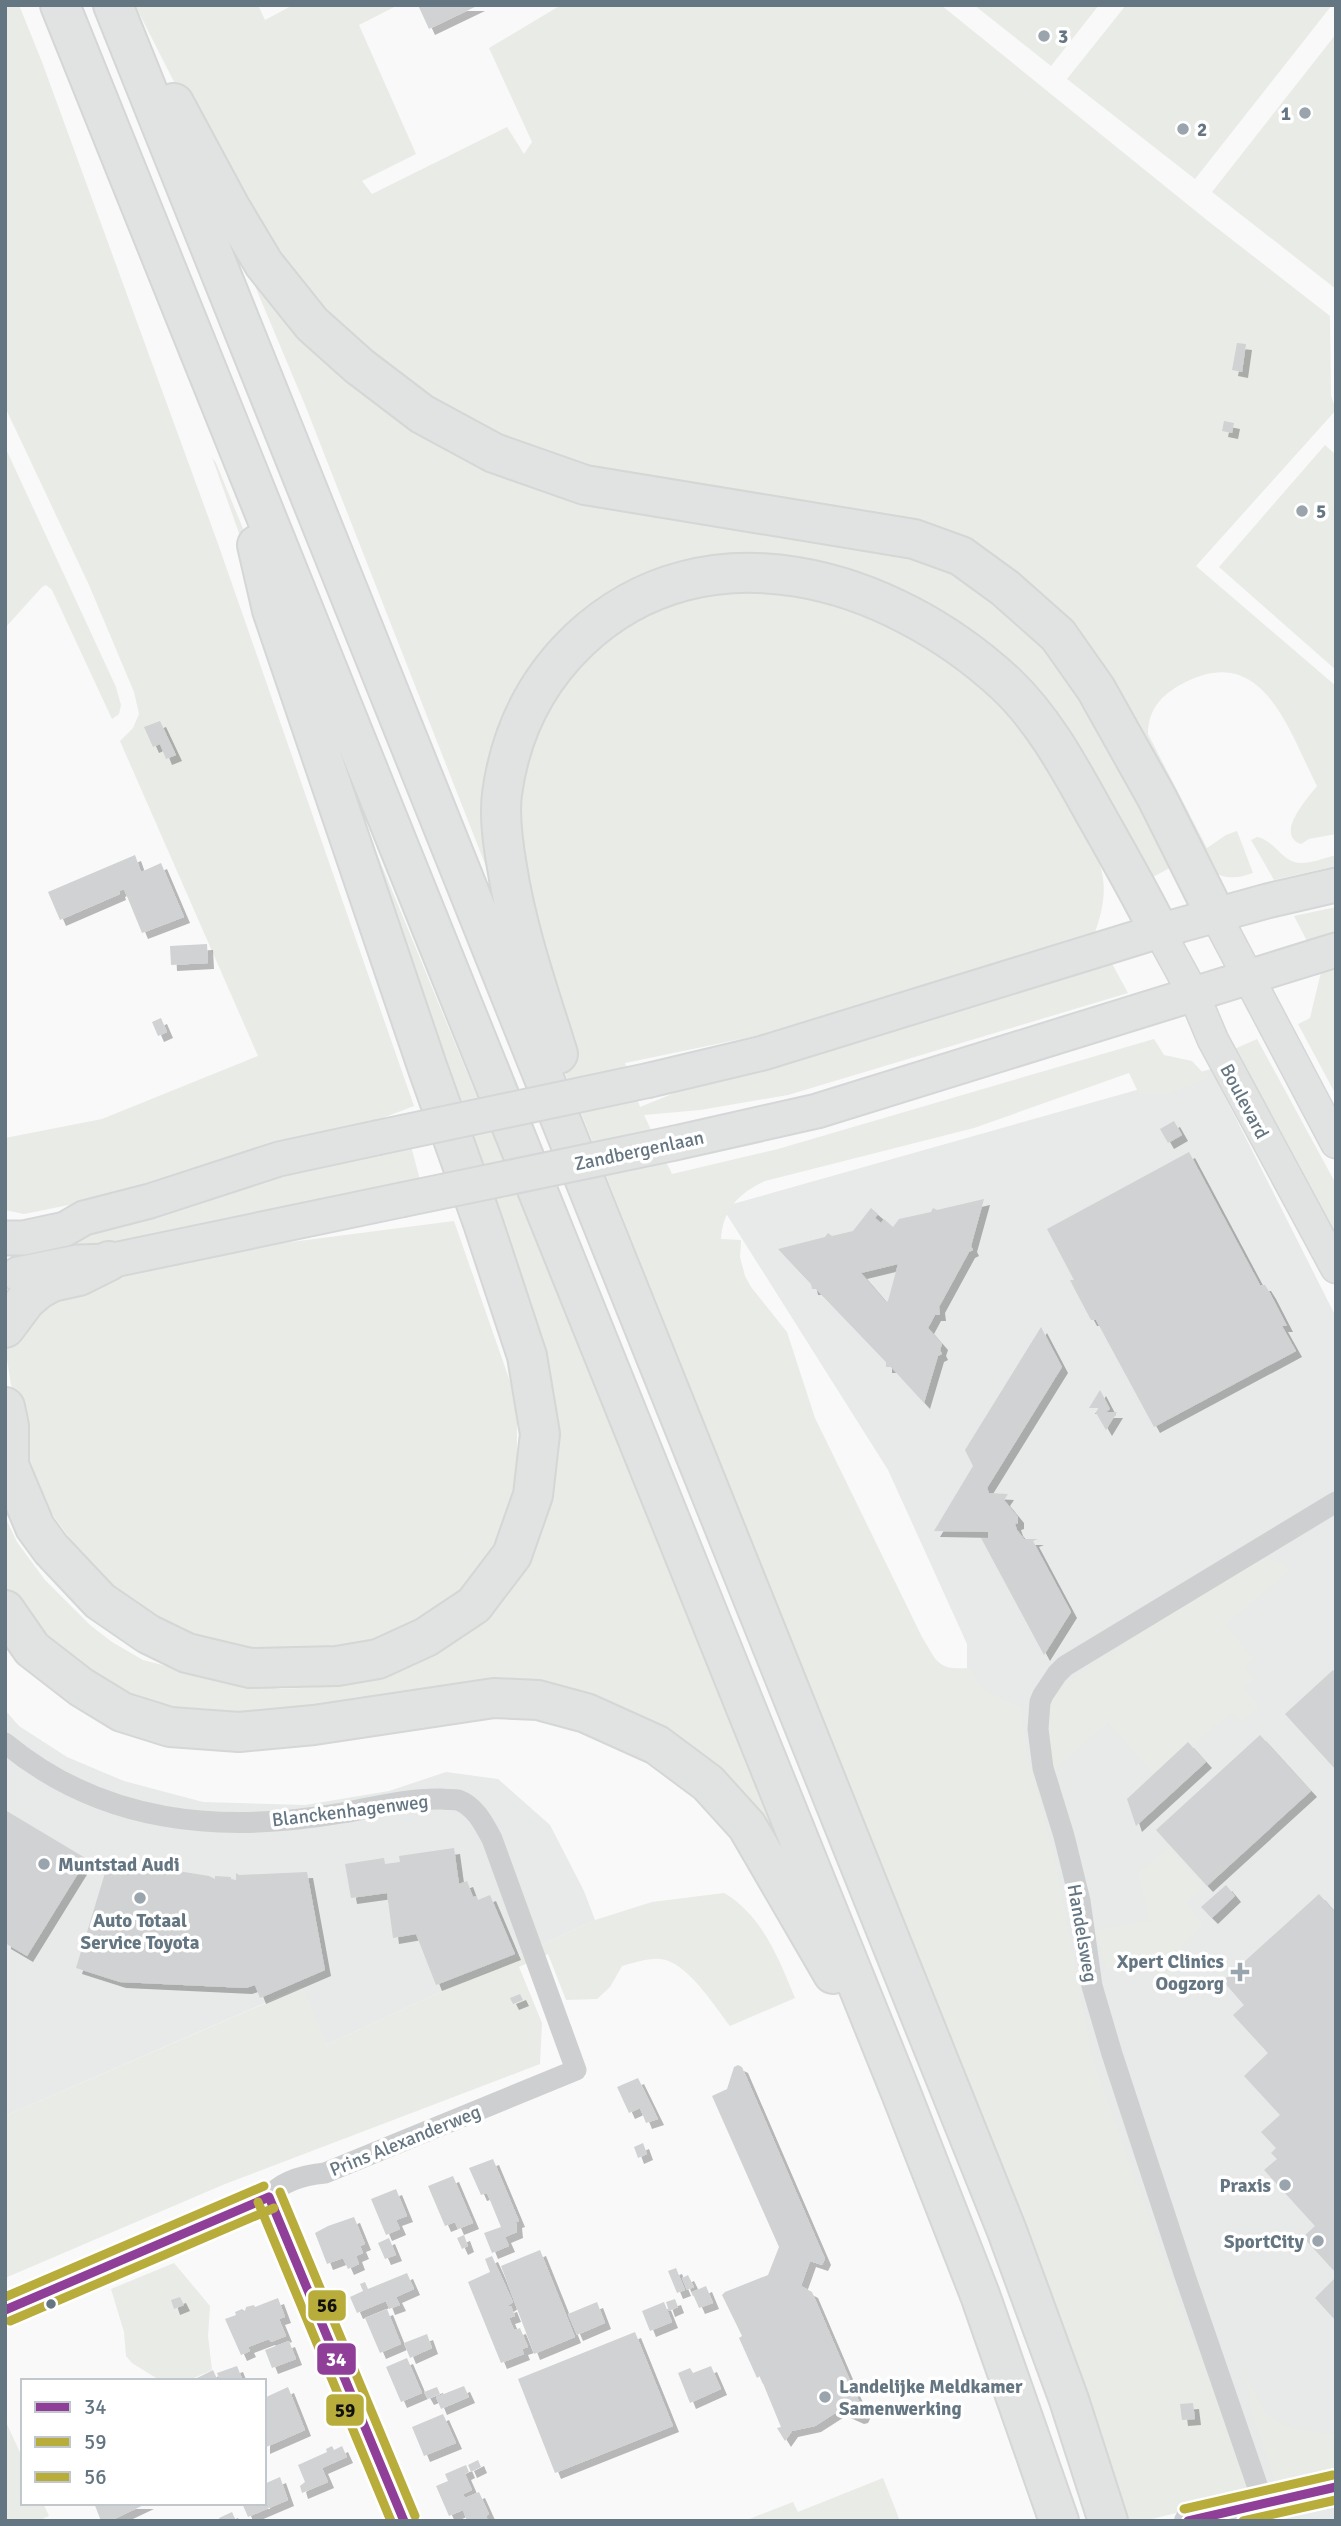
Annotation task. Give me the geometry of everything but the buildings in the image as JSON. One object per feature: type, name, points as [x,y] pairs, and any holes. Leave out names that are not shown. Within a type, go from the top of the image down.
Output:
[{"type":"highway","points":[[60,5],[901,2092],[985,2307],[1059,2521]]},
{"type":"highway","points":[[113,5],[1007,2231],[1069,2400],[1108,2521]]},
{"type":"highway","points":[[122,5],[230,207],[264,264],[312,324],[359,366],[422,414],[494,453],[585,485],[914,539],[961,556],[1005,588],[1058,635],[1096,689],[1157,798],[1216,916]]},
{"type":"highway","points":[[5,1407],[9,1426],[6,1461],[35,1527],[51,1549],[100,1601],[148,1634],[187,1653],[250,1668],[337,1666],[378,1659],[426,1637],[474,1605],[512,1555],[533,1495],[540,1434],[527,1356],[272,610],[232,433]]},
{"type":"highway","points":[[646,1334],[526,952],[512,898],[503,844],[501,798],[509,756],[521,722],[535,691],[565,653],[603,617],[643,594],[701,575],[755,573],[819,580],[868,595],[927,624],[957,644],[1006,685],[1041,722],[1068,765],[1159,931]]},
{"type":"highway","points":[[5,1328],[26,1300],[39,1289],[52,1282],[79,1276],[109,1261]]},
{"type":"highway","points":[[5,1610],[32,1649],[81,1687],[122,1712],[170,1727],[252,1731],[314,1725],[494,1698],[538,1700],[586,1713],[657,1745],[708,1783],[747,1826],[901,2092]]},
{"type":"main road","points":[[11,1286],[18,1251],[8,1231],[65,1229],[84,1219],[150,1201],[279,1159],[650,1080],[763,1053],[1159,931],[1292,894],[1336,885]]},
{"type":"main road","points":[[1216,916],[1336,1143]]},
{"type":"main road","name":"Boulevard","points":[[1159,931],[1194,995],[1213,1040],[1336,1268]]},
{"type":"main road","name":"Zandbergenlaan","points":[[11,1286],[78,1262],[109,1261],[817,1111],[1336,950]]},
{"type":"street","name":"Handelsweg","points":[[1263,2502],[1175,2248],[1091,1986],[1080,1901],[1043,1768],[1038,1729],[1043,1695],[1065,1666],[1204,1581],[1276,1541],[1336,1502]]},
{"type":"street","name":"Blanckenhagenweg","points":[[5,1743],[33,1766],[100,1800],[171,1819],[240,1823],[303,1820],[420,1798],[458,1800],[478,1814],[492,1839],[576,2070]]},
{"type":"street","name":"Prins Alexanderweg","points":[[5,2311],[269,2197],[275,2188],[307,2175],[326,2173],[576,2070]]},
{"type":"street","points":[[269,2197],[404,2521]]},
{"type":"street","points":[[1194,2519],[1336,2487]]},
{"type":"shaded area","points":[[5,5],[19,5],[42,62],[217,541],[414,1106],[359,1127],[149,1189],[24,1214],[5,1210],[5,1138],[102,1119],[258,1056],[120,741],[133,728],[139,714],[134,692],[89,585],[5,407]]},
{"type":"shaded area","points":[[135,5],[258,5],[265,20],[293,5],[398,5],[359,25],[416,154],[362,181],[372,194],[507,127],[524,154],[532,142],[489,48],[561,5],[941,5],[1330,316],[1331,396],[1336,410],[1196,566],[1336,686],[1336,834],[1309,839],[1301,844],[1294,839],[1292,824],[1317,786],[1283,718],[1253,682],[1233,674],[1210,673],[1182,684],[1157,704],[1149,725],[1148,734],[1207,848],[1237,831],[1253,873],[1226,877],[1210,871],[1023,585],[621,477],[459,425],[302,295],[200,133]]},
{"type":"shaded area","name":"3","points":[[974,5],[1099,5],[1051,66]]},
{"type":"shaded area","name":"2","points":[[1126,5],[1332,5],[1195,179],[1067,79]]},
{"type":"shaded area","name":"1","points":[[1336,34],[1336,289],[1212,192]]},
{"type":"shaded area","points":[[236,241],[421,428],[928,555],[1045,639],[1181,862],[1151,878],[982,654],[733,571],[550,648],[496,892],[305,405]]},
{"type":"shaded area","name":"5","points":[[1325,445],[1336,455],[1336,670],[1219,567]]},
{"type":"shaded area","points":[[5,447],[116,687],[121,705],[119,714],[112,719],[52,590],[46,585],[42,587],[5,628]]},
{"type":"shaded area","points":[[212,457],[613,1427],[803,1905],[734,1806],[547,1704],[266,1733],[124,1700],[18,1614],[5,1590],[5,1517],[17,1542],[45,1580],[90,1625],[143,1660],[232,1683],[282,1689],[336,1686],[380,1675],[424,1653],[542,1501],[481,1217]]},
{"type":"shaded area","points":[[733,592],[781,594],[854,614],[923,646],[975,680],[1004,709],[1038,751],[1089,839],[1101,867],[1103,897],[1100,914],[1094,935],[804,1026],[625,1063],[640,1107],[709,1079],[1110,960],[1128,993],[788,1095],[700,1110],[644,1115],[672,1174],[778,1149],[1154,1039],[1164,1055],[1192,1061],[1208,1078],[1169,1094],[1139,1094],[1129,1073],[974,1128],[765,1181],[747,1191],[734,1203],[725,1219],[721,1239],[741,1240],[740,1257],[745,1276],[787,1332],[815,1418],[932,1653],[945,1666],[970,1668],[982,1689],[1021,1707],[1027,1754],[1054,1854],[1092,2057],[1186,2321],[1256,2493],[1144,2521],[1123,2521],[1007,2183],[566,1075],[525,876],[520,819],[525,769],[535,735],[567,675],[623,627],[660,607],[696,595]]},
{"type":"shaded area","points":[[1257,837],[1269,842],[1283,856],[1294,862],[1310,862],[1336,855],[1336,866],[1274,880],[1251,840]]},
{"type":"shaded area","points":[[1336,907],[1336,938],[1310,947],[1294,916]]},
{"type":"shaded area","points":[[1336,963],[1336,1095],[1298,1024],[1310,1018],[1322,968]]},
{"type":"shaded area","points":[[1257,1039],[1336,1184],[1336,1243],[1232,1050]]},
{"type":"shaded area","points":[[1211,1069],[1336,1317],[1336,2521],[1214,2521],[967,1708],[967,1644],[888,1470],[722,1207]]},
{"type":"shaded area","points":[[411,1146],[420,1180],[32,1263],[28,1244],[127,1223],[302,1169]]},
{"type":"shaded area","points":[[454,1221],[513,1390],[517,1420],[517,1475],[493,1552],[468,1586],[394,1641],[245,1658],[147,1615],[87,1562],[50,1511],[27,1460],[6,1353],[9,1342],[61,1289],[229,1250]]},
{"type":"shaded area","points":[[1264,1558],[1279,1561],[1290,1570],[1225,1625],[1254,1659],[1244,1668],[1254,1679],[1244,1688],[1259,1707],[1242,1722],[1231,1713],[1156,1776],[1108,1722],[1054,1770],[1047,1749],[1045,1697],[1176,1609]]},
{"type":"shaded area","points":[[5,1710],[19,1726],[67,1757],[124,1781],[203,1802],[305,1805],[389,1791],[446,1772],[498,1779],[550,1825],[584,1891],[595,1920],[326,2045],[302,1987],[5,2116]]},
{"type":"shaded area","points":[[1170,1848],[1204,1886],[1186,1903],[1203,1926],[1182,1945],[1173,1969],[1169,1996],[1163,1978],[1150,1966],[1106,1969],[1095,1930],[1149,1920],[1138,1872]]},
{"type":"shaded area","points":[[724,1893],[749,1913],[768,1939],[795,1998],[730,2026],[680,1967],[670,1961],[655,1959],[622,1966],[610,1987],[597,1999],[566,2000],[548,1954],[519,1967],[542,2023],[540,2064],[225,2184],[5,2278],[5,2116],[303,1987],[326,2045],[595,1920],[652,1902]]},
{"type":"shaded area","points":[[174,2263],[210,2306],[208,2336],[212,2370],[192,2379],[158,2379],[132,2363],[126,2356],[124,2332],[111,2289]]},
{"type":"shaded area","points":[[1234,2355],[1267,2415],[1294,2429],[1336,2435],[1336,2478],[1277,2489],[1250,2408],[1249,2389]]},
{"type":"shaded area","points":[[5,2420],[21,2455],[21,2505],[44,2505],[49,2516],[38,2521],[5,2521]]},
{"type":"shaded area","points":[[883,2478],[900,2521],[744,2521],[793,2502],[798,2512]]},
{"type":"transit line","name":"56","points":[[5,2297],[264,2186]]},
{"type":"transit line","name":"56","points":[[280,2192],[415,2516]]},
{"type":"transit line","name":"34","points":[[269,2197],[404,2521]]},
{"type":"transit line","name":"34","points":[[5,2310],[269,2197]]},
{"type":"transit line","name":"59","points":[[258,2202],[391,2521]]},
{"type":"transit line","name":"59","points":[[10,2321],[274,2208]]},
{"type":"transit line","name":"56","points":[[1184,2509],[1333,2475]]},
{"type":"transit line","name":"34","points":[[1188,2521],[1336,2487]]},
{"type":"transit line","name":"59","points":[[1243,2521],[1336,2500]]},
{"type":"place","name":"3","points":[[1044,36]]},
{"type":"place","name":"1","points":[[1305,113]]},
{"type":"place","name":"2","points":[[1183,129]]},
{"type":"place","name":"5","points":[[1302,511]]},
{"type":"place","name":"Muntstad Audi","points":[[44,1864]]},
{"type":"place","name":"Auto Totaal Service Toyota","points":[[140,1898]]},
{"type":"place","name":"Xpert Clinics Oogzorg","points":[[1240,1972]]},
{"type":"place","name":"Praxis","points":[[1285,2185]]},
{"type":"place","name":"SportCity","points":[[1318,2241]]},
{"type":"place","name":"Landelijke Meldkamer Samenwerking","points":[[825,2397]]}]
